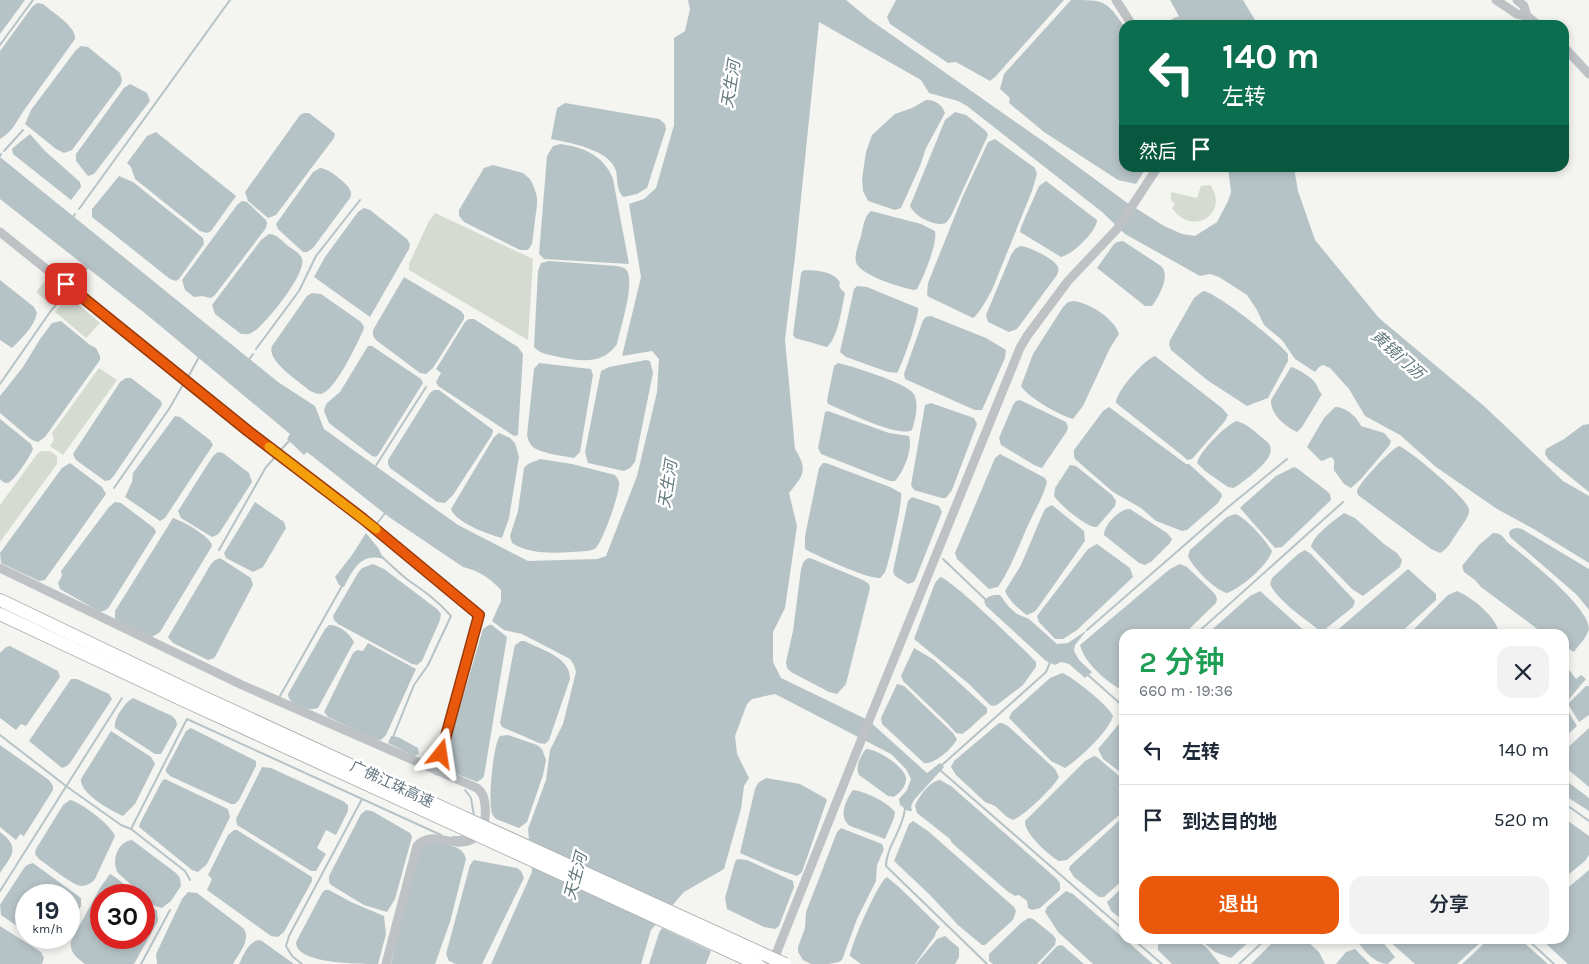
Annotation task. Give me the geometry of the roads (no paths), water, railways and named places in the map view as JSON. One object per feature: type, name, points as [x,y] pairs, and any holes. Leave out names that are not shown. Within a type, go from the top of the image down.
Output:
[{"type":"highway","name":"广佛江珠高速","points":[[0,600],[757,964]]},
{"type":"highway","name":"广佛江珠高速","points":[[0,614],[185,701],[785,964]]},
{"type":"street","points":[[1116,0],[1129,20]]},
{"type":"street","points":[[1496,0],[1517,14],[1527,16],[1532,20]]},
{"type":"street","points":[[1517,0],[1524,6],[1527,16]]},
{"type":"street","points":[[1569,52],[1589,74]]},
{"type":"street","points":[[772,964],[1020,348],[1068,281],[1117,229],[1155,172]]},
{"type":"street","points":[[0,232],[248,431],[362,518],[479,615],[437,771]]},
{"type":"street","points":[[0,568],[242,685],[477,788],[482,792],[485,810],[482,832],[468,842],[459,843],[432,838],[421,842],[417,846],[386,964]]},
{"type":"water","points":[[0,0],[25,0],[0,34]]},
{"type":"water","points":[[688,0],[846,0],[869,19],[1126,202],[1164,226],[1182,234],[1195,236],[1217,222],[1231,192],[1228,172],[1295,172],[1298,191],[1315,240],[1379,318],[1484,406],[1563,481],[1589,496],[1589,563],[1497,509],[1436,467],[1400,435],[1365,416],[1349,389],[1330,368],[1323,365],[1315,372],[1295,359],[1282,340],[1264,325],[1247,295],[1219,277],[1210,274],[1200,276],[1125,234],[1102,212],[967,106],[958,101],[929,93],[921,80],[819,22],[785,339],[795,449],[803,467],[801,477],[789,493],[797,526],[785,608],[773,632],[773,662],[781,678],[868,720],[927,773],[940,763],[944,767],[914,800],[911,806],[912,811],[908,811],[900,805],[899,799],[907,790],[911,779],[906,769],[891,754],[775,694],[752,699],[747,704],[735,736],[737,754],[749,778],[744,786],[741,809],[724,869],[684,892],[651,930],[641,964],[491,964],[532,872],[528,829],[546,780],[550,750],[563,724],[576,672],[574,665],[570,659],[522,634],[504,630],[492,621],[501,601],[501,590],[493,582],[479,573],[463,567],[389,517],[307,452],[304,455],[287,439],[290,434],[146,314],[0,199],[0,157],[278,382],[315,406],[324,429],[458,525],[528,561],[597,559],[606,556],[637,476],[657,392],[659,359],[652,351],[622,356],[641,277],[629,204],[644,199],[656,188],[674,125],[674,38],[685,31],[690,9]]},
{"type":"water","points":[[896,0],[1064,0],[990,81],[956,62],[948,63],[890,24],[887,17]]},
{"type":"water","points":[[1071,0],[1098,1],[1108,6],[1120,20],[1119,172],[1144,172],[1136,184],[1118,180],[1044,132],[1009,103],[1010,98],[1000,89],[1004,74]]},
{"type":"water","points":[[1170,0],[1243,0],[1255,20],[1181,20]]},
{"type":"water","points":[[37,3],[43,4],[63,20],[75,34],[75,39],[12,128],[0,139],[0,51],[32,7]]},
{"type":"water","points":[[81,46],[88,47],[120,73],[122,80],[121,84],[72,150],[64,153],[56,149],[25,124],[31,110]]},
{"type":"water","points":[[130,84],[147,93],[150,101],[94,174],[88,176],[76,161],[76,154],[124,88]]},
{"type":"water","points":[[926,100],[938,103],[945,113],[926,148],[901,208],[895,210],[868,201],[863,191],[862,179],[866,152],[872,135],[895,114],[912,108]]},
{"type":"water","points":[[565,103],[659,119],[665,124],[666,129],[647,188],[637,194],[623,197],[618,187],[616,171],[606,157],[588,148],[551,139],[557,108]]},
{"type":"water","points":[[955,112],[966,115],[986,131],[988,135],[951,216],[946,223],[936,224],[916,214],[910,206],[945,120]]},
{"type":"water","points":[[309,113],[332,131],[335,134],[334,138],[276,215],[268,218],[248,201],[245,192],[300,115]]},
{"type":"water","points":[[156,132],[236,196],[211,231],[207,233],[200,231],[135,179],[131,167],[127,163],[147,136]]},
{"type":"water","points":[[30,134],[45,151],[80,182],[81,187],[71,200],[13,154],[12,149]]},
{"type":"water","points":[[995,139],[1035,168],[1037,174],[992,290],[973,318],[929,297],[927,295],[928,283],[962,198],[988,142]]},
{"type":"water","points":[[560,144],[585,150],[599,159],[609,171],[613,179],[629,264],[544,259],[539,254],[547,156],[553,146]]},
{"type":"water","points":[[493,165],[523,173],[530,179],[534,187],[537,205],[532,244],[528,250],[520,250],[464,222],[459,216],[459,210],[484,168]]},
{"type":"water","points":[[320,168],[328,170],[341,180],[351,191],[351,195],[313,248],[303,252],[278,229],[276,224],[313,172]]},
{"type":"water","points":[[119,176],[133,182],[203,238],[204,244],[176,281],[170,279],[92,217],[92,209]]},
{"type":"water","points":[[1046,181],[1097,220],[1089,236],[1071,252],[1061,257],[1020,232],[1039,186]]},
{"type":"water","points":[[242,201],[247,202],[266,220],[266,228],[215,295],[211,298],[194,297],[185,290],[182,280],[237,205]]},
{"type":"water","points":[[364,208],[370,210],[407,239],[410,244],[409,249],[370,317],[314,277],[325,257],[358,212]]},
{"type":"water","points":[[871,211],[921,224],[935,231],[932,252],[917,289],[908,289],[891,284],[865,272],[856,262],[856,253],[865,219]]},
{"type":"water","points":[[269,234],[277,236],[298,253],[302,259],[302,266],[284,298],[266,320],[252,333],[241,334],[215,314],[212,305],[261,240]]},
{"type":"water","points":[[1123,241],[1161,266],[1164,270],[1163,286],[1152,306],[1145,306],[1097,268],[1114,244]]},
{"type":"water","points":[[1020,246],[1041,253],[1056,264],[1058,270],[1057,275],[1017,329],[1009,332],[988,322],[986,315],[1011,255]]},
{"type":"water","points":[[549,261],[617,266],[627,271],[629,286],[624,318],[617,344],[605,355],[591,360],[575,360],[545,354],[534,347],[538,271],[541,263]]},
{"type":"water","points":[[804,270],[833,275],[840,282],[840,287],[845,293],[837,330],[827,347],[795,338],[793,335],[801,273]]},
{"type":"water","points":[[404,277],[461,311],[464,315],[464,319],[433,368],[426,374],[420,373],[373,336],[373,330]]},
{"type":"water","points":[[0,280],[34,307],[37,313],[30,328],[12,348],[0,340]]},
{"type":"water","points":[[857,286],[867,287],[918,308],[906,352],[897,373],[888,372],[846,357],[840,352],[854,289]]},
{"type":"water","points":[[1203,291],[1234,308],[1288,354],[1288,361],[1268,398],[1247,406],[1207,380],[1171,350],[1170,340],[1194,298]]},
{"type":"water","points":[[312,293],[321,294],[361,322],[364,327],[351,356],[339,376],[327,391],[321,394],[310,391],[292,376],[278,364],[271,352],[272,346],[307,296]]},
{"type":"water","points":[[1074,301],[1094,308],[1107,317],[1119,334],[1110,348],[1083,406],[1073,419],[1045,406],[1021,386],[1033,354],[1063,307],[1068,302]]},
{"type":"water","points":[[931,316],[986,338],[1006,350],[1005,358],[982,410],[975,410],[905,379],[904,374],[923,320]]},
{"type":"water","points":[[469,319],[474,319],[518,347],[523,354],[518,435],[514,436],[438,386],[436,382],[441,373],[436,369],[465,322]]},
{"type":"water","points":[[61,321],[96,348],[100,360],[45,437],[38,442],[32,440],[0,413],[0,396],[23,367],[52,323]]},
{"type":"water","points":[[368,346],[372,346],[421,379],[423,383],[376,457],[372,456],[329,423],[324,411],[326,404],[340,392]]},
{"type":"water","points":[[1155,356],[1222,408],[1228,415],[1192,459],[1187,460],[1116,403],[1121,391],[1131,377],[1144,363]]},
{"type":"water","points":[[646,360],[650,361],[653,373],[635,462],[624,471],[588,463],[585,452],[601,371],[609,367]]},
{"type":"water","points":[[539,363],[591,369],[593,375],[580,452],[574,458],[540,451],[532,446],[529,441],[527,435],[534,369]]},
{"type":"water","points":[[838,363],[890,380],[913,393],[917,406],[912,430],[895,430],[884,427],[828,404],[827,400],[834,366]]},
{"type":"water","points":[[1291,367],[1312,379],[1322,394],[1297,432],[1288,427],[1276,415],[1271,405],[1271,400]]},
{"type":"water","points":[[126,378],[131,378],[161,401],[162,405],[113,477],[105,481],[76,460],[73,454],[120,382]]},
{"type":"water","points":[[434,390],[439,390],[493,430],[492,435],[453,495],[445,503],[437,502],[390,468],[388,464],[388,460],[430,393]]},
{"type":"water","points":[[1020,400],[1066,422],[1068,427],[1042,468],[1001,445],[999,438],[1013,405],[1016,401]]},
{"type":"water","points":[[931,403],[974,418],[977,424],[952,490],[946,498],[914,490],[911,485],[925,405]]},
{"type":"water","points":[[1109,407],[1186,464],[1189,464],[1221,493],[1222,496],[1218,503],[1187,530],[1182,531],[1156,521],[1141,508],[1113,492],[1075,459],[1074,450],[1103,411]]},
{"type":"water","points":[[1335,407],[1351,413],[1361,426],[1384,433],[1391,441],[1389,446],[1361,479],[1351,488],[1344,484],[1334,470],[1333,458],[1322,461],[1307,447],[1324,418]]},
{"type":"water","points":[[828,411],[889,433],[909,436],[910,447],[907,460],[902,472],[895,481],[890,481],[821,454],[818,448],[825,412]]},
{"type":"water","points":[[175,416],[180,417],[210,440],[213,445],[165,518],[160,521],[125,497],[132,482],[133,473]]},
{"type":"water","points":[[0,419],[31,444],[33,449],[17,474],[7,483],[0,479]]},
{"type":"water","points":[[1236,421],[1248,426],[1265,440],[1271,451],[1265,463],[1247,479],[1233,488],[1228,487],[1197,463],[1214,439]]},
{"type":"water","points":[[1589,424],[1589,492],[1548,459],[1545,454],[1546,449],[1583,425]]},
{"type":"water","points":[[499,433],[510,438],[515,443],[519,457],[509,518],[502,538],[465,523],[451,509],[494,437]]},
{"type":"water","points":[[1399,446],[1438,476],[1459,496],[1469,509],[1465,521],[1448,547],[1440,553],[1431,549],[1358,495],[1359,487],[1369,474]]},
{"type":"water","points":[[218,452],[223,453],[249,473],[252,482],[220,532],[212,537],[181,518],[178,511],[213,456]]},
{"type":"water","points":[[1000,454],[1045,478],[1047,482],[1007,571],[998,587],[989,589],[957,559],[955,553],[995,458]]},
{"type":"water","points":[[540,459],[572,464],[615,475],[618,479],[619,487],[612,514],[601,540],[595,548],[588,551],[549,553],[530,550],[512,543],[510,536],[518,511],[524,468],[528,464]]},
{"type":"water","points":[[70,463],[102,487],[106,494],[45,580],[39,581],[1,563],[0,553],[62,468]]},
{"type":"water","points":[[823,463],[890,487],[901,493],[898,519],[889,557],[885,572],[880,578],[874,578],[855,571],[805,549],[805,536],[819,468]]},
{"type":"water","points":[[1070,465],[1076,466],[1112,495],[1116,501],[1115,506],[1097,527],[1093,527],[1081,520],[1054,496],[1055,488]]},
{"type":"water","points":[[1294,467],[1328,492],[1331,500],[1282,547],[1275,548],[1240,508],[1276,476]]},
{"type":"water","points":[[912,497],[939,506],[942,512],[916,578],[914,582],[908,584],[895,576],[893,571],[908,501]]},
{"type":"water","points":[[115,502],[121,503],[154,528],[156,532],[109,607],[100,612],[60,589],[58,583],[62,576],[61,571],[109,507]]},
{"type":"water","points":[[255,502],[284,522],[286,528],[263,567],[253,572],[226,558],[224,553]]},
{"type":"water","points":[[1052,505],[1084,531],[1085,541],[1037,609],[1027,615],[1014,604],[1005,591],[1021,565],[1043,513],[1046,508]]},
{"type":"water","points":[[1130,509],[1167,533],[1172,539],[1152,561],[1145,565],[1139,563],[1104,535],[1106,527],[1112,519]]},
{"type":"water","points":[[1344,513],[1355,518],[1397,553],[1402,560],[1400,567],[1363,596],[1352,589],[1311,547],[1320,533]]},
{"type":"water","points":[[1235,514],[1250,524],[1272,551],[1266,562],[1253,575],[1239,587],[1227,593],[1217,588],[1205,578],[1188,556],[1190,550],[1227,517]]},
{"type":"water","points":[[173,518],[202,534],[212,546],[160,632],[152,637],[115,619],[115,611]]},
{"type":"water","points":[[1517,528],[1522,529],[1589,569],[1589,610],[1577,595],[1510,537],[1509,532]]},
{"type":"water","points":[[366,533],[379,549],[383,559],[369,558],[363,561],[354,569],[344,587],[339,585],[335,577]]},
{"type":"water","points":[[1493,533],[1498,534],[1568,595],[1586,619],[1589,629],[1585,638],[1574,652],[1569,649],[1569,629],[1537,629],[1464,572],[1462,566],[1479,545]]},
{"type":"water","points":[[1097,544],[1130,568],[1133,577],[1077,630],[1063,639],[1055,639],[1039,622],[1037,616],[1088,549]]},
{"type":"water","points":[[1305,550],[1311,554],[1355,601],[1353,607],[1326,629],[1318,629],[1299,615],[1279,597],[1270,584],[1272,578]]},
{"type":"water","points":[[220,558],[251,578],[253,585],[216,655],[208,660],[173,643],[168,637],[211,564]]},
{"type":"water","points":[[810,558],[863,580],[869,584],[870,588],[846,684],[837,694],[829,692],[787,668],[786,662],[793,631],[801,569],[805,561]]},
{"type":"water","points":[[373,564],[384,569],[441,614],[422,661],[417,665],[338,624],[334,620],[333,616],[358,573],[362,568]]},
{"type":"water","points":[[1180,564],[1187,567],[1215,594],[1216,603],[1189,629],[1119,629],[1118,688],[1090,664],[1080,645],[1170,569]]},
{"type":"water","points":[[1408,569],[1436,594],[1436,600],[1404,629],[1339,629]]},
{"type":"water","points":[[940,577],[947,580],[972,601],[1036,662],[1036,667],[1023,685],[997,705],[992,706],[989,704],[969,684],[914,639],[935,583]]},
{"type":"water","points":[[1260,591],[1302,629],[1213,629],[1250,596]]},
{"type":"water","points":[[1457,591],[1469,598],[1489,615],[1497,629],[1414,629],[1448,595]]},
{"type":"water","points":[[994,595],[1000,595],[1017,614],[1029,619],[1057,644],[1068,643],[1087,630],[1075,645],[1074,651],[1079,660],[1092,672],[1085,678],[1069,664],[1061,662],[1055,665],[1046,661],[986,606],[984,601]]},
{"type":"water","points":[[329,625],[337,626],[344,630],[354,642],[318,708],[300,707],[291,701],[288,694]]},
{"type":"water","points":[[492,625],[507,637],[484,776],[477,782],[442,768],[483,629]]},
{"type":"water","points":[[525,641],[554,655],[566,665],[569,671],[570,679],[549,740],[545,744],[502,727],[500,723],[515,645]]},
{"type":"water","points":[[368,643],[416,669],[386,735],[381,740],[374,739],[328,717],[324,712],[353,653],[357,650],[363,651]]},
{"type":"water","points":[[10,646],[58,671],[60,677],[26,726],[21,724],[16,730],[0,718],[0,653]]},
{"type":"water","points":[[914,648],[934,660],[987,708],[987,713],[962,734],[956,733],[903,681],[901,676]]},
{"type":"water","points":[[1569,670],[1576,679],[1581,675],[1586,679],[1569,699]]},
{"type":"water","points":[[1062,673],[1090,692],[1113,716],[1100,737],[1065,768],[1051,761],[1009,718],[1012,712],[1050,678]]},
{"type":"water","points":[[71,679],[77,679],[109,694],[112,699],[70,763],[62,768],[29,741]]},
{"type":"water","points":[[897,684],[904,686],[957,739],[938,759],[924,763],[882,724],[881,718]]},
{"type":"water","points":[[1586,686],[1589,686],[1589,715],[1579,722],[1569,703]]},
{"type":"water","points":[[133,698],[172,716],[176,720],[177,725],[161,754],[155,754],[115,728],[120,711]]},
{"type":"water","points":[[1569,713],[1577,726],[1569,733]]},
{"type":"water","points":[[999,723],[1008,726],[1055,769],[1059,777],[1038,801],[1013,820],[995,806],[985,802],[956,775],[951,767],[954,761]]},
{"type":"water","points":[[1118,725],[1119,771],[1103,759],[1098,749]]},
{"type":"water","points":[[191,728],[256,761],[256,766],[239,800],[235,804],[231,804],[170,776],[166,772],[186,731]]},
{"type":"water","points":[[1589,728],[1589,787],[1569,770],[1569,746]]},
{"type":"water","points":[[111,731],[151,757],[155,764],[135,804],[123,816],[90,796],[85,790],[81,779]]},
{"type":"water","points":[[508,735],[537,745],[542,749],[546,760],[543,775],[527,822],[519,828],[496,819],[491,810],[491,782],[495,749],[500,736]]},
{"type":"water","points":[[391,736],[398,737],[418,748],[419,754],[414,756],[388,743]]},
{"type":"water","points":[[0,745],[49,780],[53,786],[53,790],[24,836],[20,834],[16,840],[0,827]]},
{"type":"water","points":[[866,749],[877,752],[889,759],[904,773],[906,778],[904,786],[894,797],[888,796],[859,775],[859,762]]},
{"type":"water","points":[[1094,756],[1097,757],[1119,776],[1119,815],[1067,860],[1059,861],[1043,849],[1032,837],[1025,821],[1085,761]]},
{"type":"water","points":[[262,767],[271,768],[348,805],[348,811],[336,835],[326,830],[317,848],[326,854],[316,871],[311,871],[237,825],[236,819]]},
{"type":"water","points":[[766,778],[800,784],[827,800],[802,872],[797,876],[740,853],[755,789],[758,783]]},
{"type":"water","points":[[165,779],[228,809],[230,817],[207,864],[198,872],[192,870],[139,827],[162,781]]},
{"type":"water","points":[[940,780],[951,786],[1057,879],[1060,883],[1060,890],[1040,908],[1032,910],[1028,908],[1027,901],[1019,895],[1015,896],[1007,891],[952,843],[950,839],[917,813],[915,806],[919,798],[932,783]]},
{"type":"water","points":[[1569,783],[1589,798],[1589,811],[1569,798]]},
{"type":"water","points":[[853,790],[875,798],[895,812],[885,839],[850,826],[846,822],[844,809],[847,799]]},
{"type":"water","points":[[70,800],[81,805],[108,826],[115,836],[95,879],[87,885],[80,886],[80,884],[75,884],[66,879],[35,854],[36,849],[63,805]]},
{"type":"water","points":[[366,810],[372,811],[410,833],[412,837],[395,899],[387,912],[364,905],[329,882],[329,876],[361,814]]},
{"type":"water","points":[[913,821],[928,831],[1014,907],[1016,911],[1013,920],[985,945],[982,945],[958,925],[894,861],[909,824]]},
{"type":"water","points":[[1119,821],[1119,884],[1104,897],[1099,897],[1074,877],[1069,869]]},
{"type":"water","points":[[1569,822],[1589,836],[1589,855],[1585,861],[1569,874]]},
{"type":"water","points":[[841,828],[882,844],[884,849],[877,865],[876,881],[857,919],[842,960],[829,964],[811,964],[803,960],[798,952],[798,947],[805,928],[806,912],[837,832]]},
{"type":"water","points":[[237,830],[312,877],[312,881],[284,932],[278,937],[271,936],[207,890],[212,879],[208,875],[228,835]]},
{"type":"water","points":[[0,832],[11,843],[12,852],[0,873]]},
{"type":"water","points":[[132,840],[180,878],[181,886],[171,901],[162,908],[155,906],[155,884],[130,884],[118,873],[115,858],[122,844]]},
{"type":"water","points":[[435,842],[458,848],[466,859],[450,922],[435,964],[391,964],[417,852],[425,843]]},
{"type":"water","points":[[737,859],[747,860],[793,881],[794,887],[779,926],[775,929],[764,927],[727,909],[725,898]]},
{"type":"water","points":[[474,860],[517,868],[521,871],[524,878],[482,964],[456,964],[449,961],[446,954],[470,865]]},
{"type":"water","points":[[33,863],[62,884],[15,884],[15,925],[1,915],[0,905],[27,865]]},
{"type":"water","points":[[1589,870],[1589,964],[1568,964],[1546,944],[1569,944],[1569,887]]},
{"type":"water","points":[[110,874],[124,884],[103,884]]},
{"type":"water","points":[[887,877],[940,927],[915,964],[861,964],[850,956],[866,914],[883,881]]},
{"type":"water","points":[[325,890],[329,890],[384,916],[386,934],[378,964],[357,964],[316,959],[298,949],[296,942]]},
{"type":"water","points":[[1066,891],[1073,894],[1119,934],[1119,944],[1130,944],[1153,964],[1093,964],[1058,932],[1045,912],[1047,907]]},
{"type":"water","points":[[1119,891],[1119,917],[1111,911],[1107,902]]},
{"type":"water","points":[[188,892],[197,893],[243,928],[246,937],[245,941],[233,964],[157,964],[156,954],[182,899]]},
{"type":"water","points":[[90,906],[90,949],[142,949],[134,964],[85,964],[76,957],[72,949],[80,949],[80,925]]},
{"type":"water","points":[[155,909],[157,911],[158,921],[155,926]]},
{"type":"water","points":[[1029,918],[1053,935],[1056,939],[1055,945],[1037,964],[993,964],[989,961],[989,954],[1022,922]]},
{"type":"water","points":[[0,926],[15,936],[15,949],[36,949],[41,952],[44,958],[42,964],[0,964]]},
{"type":"water","points":[[662,928],[711,951],[706,964],[649,964]]},
{"type":"water","points":[[945,936],[959,948],[959,957],[955,964],[916,964],[937,939]]},
{"type":"water","points":[[259,940],[294,964],[239,964],[249,946]]},
{"type":"water","points":[[1202,944],[1220,964],[1172,964],[1158,950],[1158,945]]},
{"type":"water","points":[[1205,944],[1246,944],[1231,958],[1215,952]]},
{"type":"water","points":[[1271,944],[1310,944],[1319,952],[1325,964],[1251,964]]},
{"type":"water","points":[[1360,944],[1384,944],[1395,957],[1388,964],[1379,962],[1366,952]]},
{"type":"water","points":[[1393,944],[1479,944],[1457,964],[1415,964]]},
{"type":"water","points":[[1484,944],[1526,944],[1548,964],[1462,964]]},
{"type":"water","points":[[1062,945],[1084,964],[1040,964],[1057,946]]},
{"type":"water","points":[[1355,949],[1370,964],[1336,964],[1346,952]]},
{"type":"waterway","points":[[0,45],[33,0]]},
{"type":"waterway","points":[[79,209],[230,0]]},
{"type":"waterway","points":[[4,151],[23,130]]},
{"type":"waterway","points":[[256,349],[299,291],[316,256],[360,200]]},
{"type":"waterway","points":[[72,219],[75,214]]},
{"type":"waterway","points":[[72,285],[87,268]]},
{"type":"waterway","points":[[0,384],[50,312],[68,291]]},
{"type":"waterway","points":[[248,361],[253,354]]},
{"type":"waterway","points":[[187,379],[199,357]]},
{"type":"waterway","points":[[114,488],[169,409],[184,383]]},
{"type":"waterway","points":[[375,467],[426,387]]},
{"type":"waterway","points":[[279,452],[289,441]]},
{"type":"waterway","points":[[219,550],[266,467],[276,456]]},
{"type":"waterway","points":[[1087,630],[1227,508],[1287,459]]},
{"type":"waterway","points":[[1202,629],[1343,502]]},
{"type":"waterway","points":[[375,526],[386,512]]},
{"type":"waterway","points":[[381,556],[436,601],[451,616],[428,665],[414,685],[393,737]]},
{"type":"waterway","points":[[943,559],[986,600]]},
{"type":"waterway","points":[[280,696],[342,586]]},
{"type":"waterway","points":[[942,765],[1046,672],[1051,660]]},
{"type":"waterway","points":[[1088,675],[1119,703]]},
{"type":"waterway","points":[[0,891],[122,698]]},
{"type":"waterway","points":[[131,829],[187,719],[441,835]]},
{"type":"waterway","points":[[0,735],[66,786],[121,825],[131,829],[185,871],[190,880]]},
{"type":"waterway","points":[[940,770],[1119,926]]},
{"type":"waterway","points":[[465,790],[471,798],[474,816]]},
{"type":"waterway","points":[[302,964],[292,956],[286,946],[289,936],[362,799]]},
{"type":"waterway","points":[[1569,807],[1589,821]]},
{"type":"waterway","points":[[905,808],[902,823],[889,852],[886,866],[987,964]]},
{"type":"waterway","points":[[453,837],[465,835]]},
{"type":"waterway","points":[[141,964],[170,910]]},
{"type":"waterway","points":[[1139,944],[1162,964]]},
{"type":"waterway","points":[[1239,964],[1261,944]]},
{"type":"waterway","points":[[1532,944],[1554,964]]},
{"type":"water label","name":"天生河","points":[[730,84]]},
{"type":"water label","name":"黄镜门沥","points":[[1398,354]]},
{"type":"water label","name":"天生河","points":[[667,484]]},
{"type":"water label","name":"天生河","points":[[575,876]]}]
